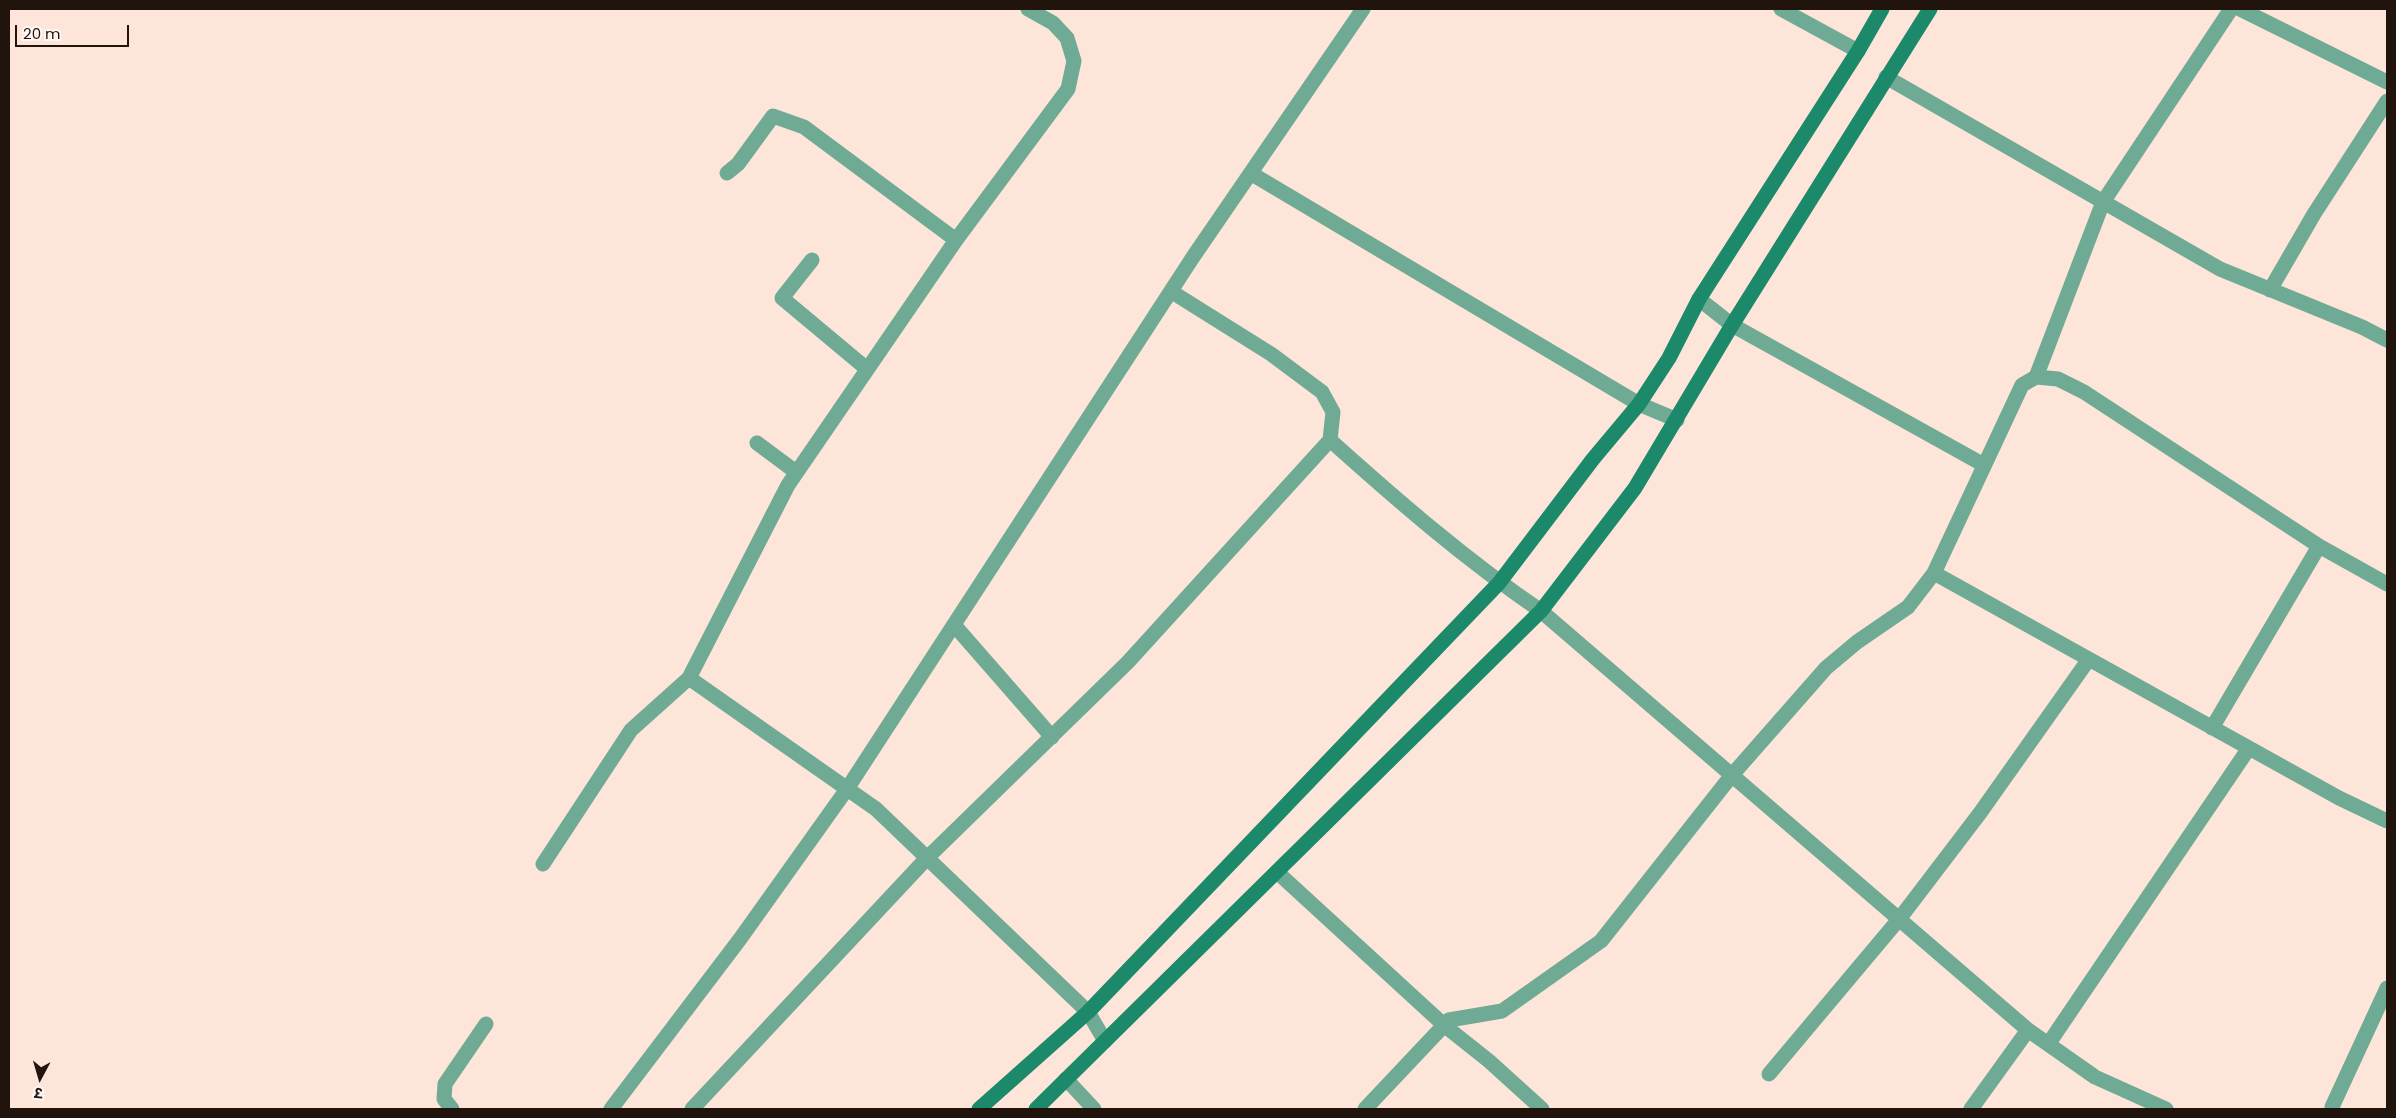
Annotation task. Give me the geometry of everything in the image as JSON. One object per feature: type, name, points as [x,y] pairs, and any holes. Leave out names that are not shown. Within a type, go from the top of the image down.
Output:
[{"type":"main road","points":[[979,1109],[1088,1012],[1499,583],[1593,459],[1639,404],[1669,358],[1700,299],[1858,51],[1882,9]]},
{"type":"main road","points":[[1036,1109],[1541,611],[1635,488],[1732,326],[1930,9]]},
{"type":"street","points":[[543,864],[631,730],[688,678],[796,472],[956,240],[1068,89],[1074,61],[1066,38],[1053,23],[1028,9]]},
{"type":"street","points":[[612,1109],[740,939],[847,789],[1172,292],[1363,9]]},
{"type":"street","points":[[1781,9],[1858,51]]},
{"type":"street","points":[[1365,1109],[1450,1020],[1502,1011],[1601,941],[1732,775],[1826,668],[1857,642],[1908,607],[1934,574],[2022,385],[2036,376],[2103,202],[2231,9]]},
{"type":"street","points":[[2240,9],[2387,82]]},
{"type":"street","points":[[1886,77],[2220,269],[2362,327],[2387,340]]},
{"type":"street","points":[[2270,290],[2314,214],[2387,101]]},
{"type":"street","points":[[727,173],[738,164],[773,116],[804,127],[956,240]]},
{"type":"street","points":[[1252,174],[1639,404],[1676,420]]},
{"type":"street","points":[[812,260],[782,298],[867,369]]},
{"type":"street","points":[[692,1109],[927,858],[1128,662],[1330,440],[1333,412],[1322,392],[1271,354],[1172,292]]},
{"type":"street","points":[[1700,299],[1732,326],[1984,465]]},
{"type":"street","points":[[2036,376],[2058,379],[2084,392],[2319,546],[2387,584]]},
{"type":"street","points":[[1330,440],[1409,511],[1499,583],[1541,611],[2028,1030],[2095,1077],[2166,1109]]},
{"type":"street","points":[[756,443],[796,472]]},
{"type":"street","points":[[2212,728],[2319,546]]},
{"type":"street","points":[[1934,574],[2339,798],[2387,821]]},
{"type":"street","points":[[955,626],[1052,737]]},
{"type":"street","points":[[1769,1074],[1900,918],[1980,813],[2089,659]]},
{"type":"street","points":[[688,678],[876,809],[1088,1012],[1105,1041]]},
{"type":"street","points":[[2049,1043],[2249,748]]},
{"type":"street","points":[[1277,872],[1445,1026],[1489,1061],[1542,1109]]},
{"type":"street","points":[[2332,1107],[2387,988]]},
{"type":"street","points":[[452,1109],[444,1100],[445,1084],[486,1024]]},
{"type":"street","points":[[1971,1109],[2028,1030]]},
{"type":"street","points":[[1066,1079],[1094,1109]]}]
